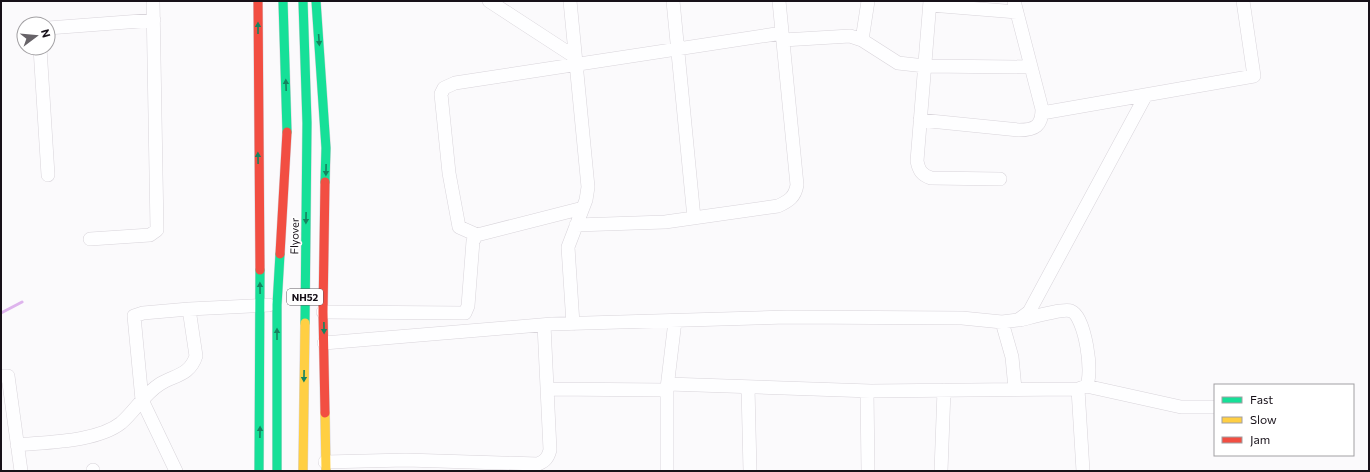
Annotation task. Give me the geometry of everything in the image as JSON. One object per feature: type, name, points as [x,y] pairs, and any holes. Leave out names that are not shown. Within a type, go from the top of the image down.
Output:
[{"type":"main road","points":[[258,1],[260,306],[259,471]]},
{"type":"main road","name":"Flyover","points":[[277,305],[287,124],[283,1]]},
{"type":"main road","name":"Flyover","points":[[302,1],[307,123],[303,471]]},
{"type":"main road","points":[[316,1],[326,148],[323,312],[326,466]]},
{"type":"main road","name":"NH52","points":[[277,305],[277,471]]},
{"type":"street","points":[[90,239],[150,235],[158,230],[153,1]]},
{"type":"street","points":[[489,1],[576,61]]},
{"type":"street","points":[[570,1],[588,187],[583,208],[570,239],[567,254],[572,324]]},
{"type":"street","points":[[673,1],[694,218]]},
{"type":"street","points":[[576,225],[660,223],[778,206],[786,203],[796,192],[797,185],[779,1]]},
{"type":"street","points":[[862,40],[868,1]]},
{"type":"street","points":[[1042,113],[1254,76],[1243,1]]},
{"type":"street","points":[[920,120],[1027,130],[1040,123],[1042,113],[1015,7],[930,3],[920,120],[917,161],[919,169],[924,175],[931,178],[1000,179]]},
{"type":"street","points":[[56,27],[154,20]]},
{"type":"street","points":[[583,208],[477,235],[459,227],[454,205],[442,114],[441,94],[444,88],[455,83],[576,61],[783,37],[850,36],[862,40],[898,63],[925,66],[1031,67]]},
{"type":"street","points":[[41,56],[48,175]]},
{"type":"street","points":[[1018,320],[1029,312],[1146,95]]},
{"type":"street","points":[[323,312],[465,313],[468,306],[473,241],[477,235]]},
{"type":"street","points":[[176,471],[142,400],[134,316],[143,313],[190,309],[277,305]]},
{"type":"street","points":[[17,445],[95,434],[120,423],[148,392],[161,383],[187,372],[194,363],[196,356],[190,309]]},
{"type":"street","points":[[324,343],[544,325],[796,317],[967,318],[1002,322],[1066,310],[1074,313],[1081,322],[1087,350],[1090,376],[1082,387],[1083,471]]},
{"type":"street","points":[[667,471],[667,387],[675,321]]},
{"type":"street","points":[[1002,322],[1012,357],[1015,389]]},
{"type":"street","points":[[326,466],[406,460],[538,464],[548,457],[550,450],[544,325]]},
{"type":"street","points":[[1,376],[8,376],[21,471]]},
{"type":"street","points":[[547,389],[748,387],[944,390],[1082,387],[1181,407],[1214,407]]},
{"type":"street","points":[[748,387],[750,471]]},
{"type":"street","points":[[867,390],[868,471]]},
{"type":"street","points":[[941,471],[944,390]]},
{"type":"waterway","points":[[1,313],[22,302]]},
{"type":"traffic: fast","points":[[283,1],[287,132]]},
{"type":"traffic: fast","points":[[303,1],[307,123],[305,323]]},
{"type":"traffic: fast","points":[[316,1],[326,148],[325,182]]},
{"type":"traffic: fast","points":[[277,471],[277,305],[280,254]]},
{"type":"traffic: fast","points":[[259,471],[260,270]]},
{"type":"traffic: slow","points":[[303,471],[305,323]]},
{"type":"traffic: slow","points":[[325,413],[326,471]]},
{"type":"traffic: jam","points":[[258,1],[260,270]]},
{"type":"traffic: jam","points":[[280,254],[287,132]]},
{"type":"traffic: jam","points":[[325,182],[323,312],[325,413]]}]
